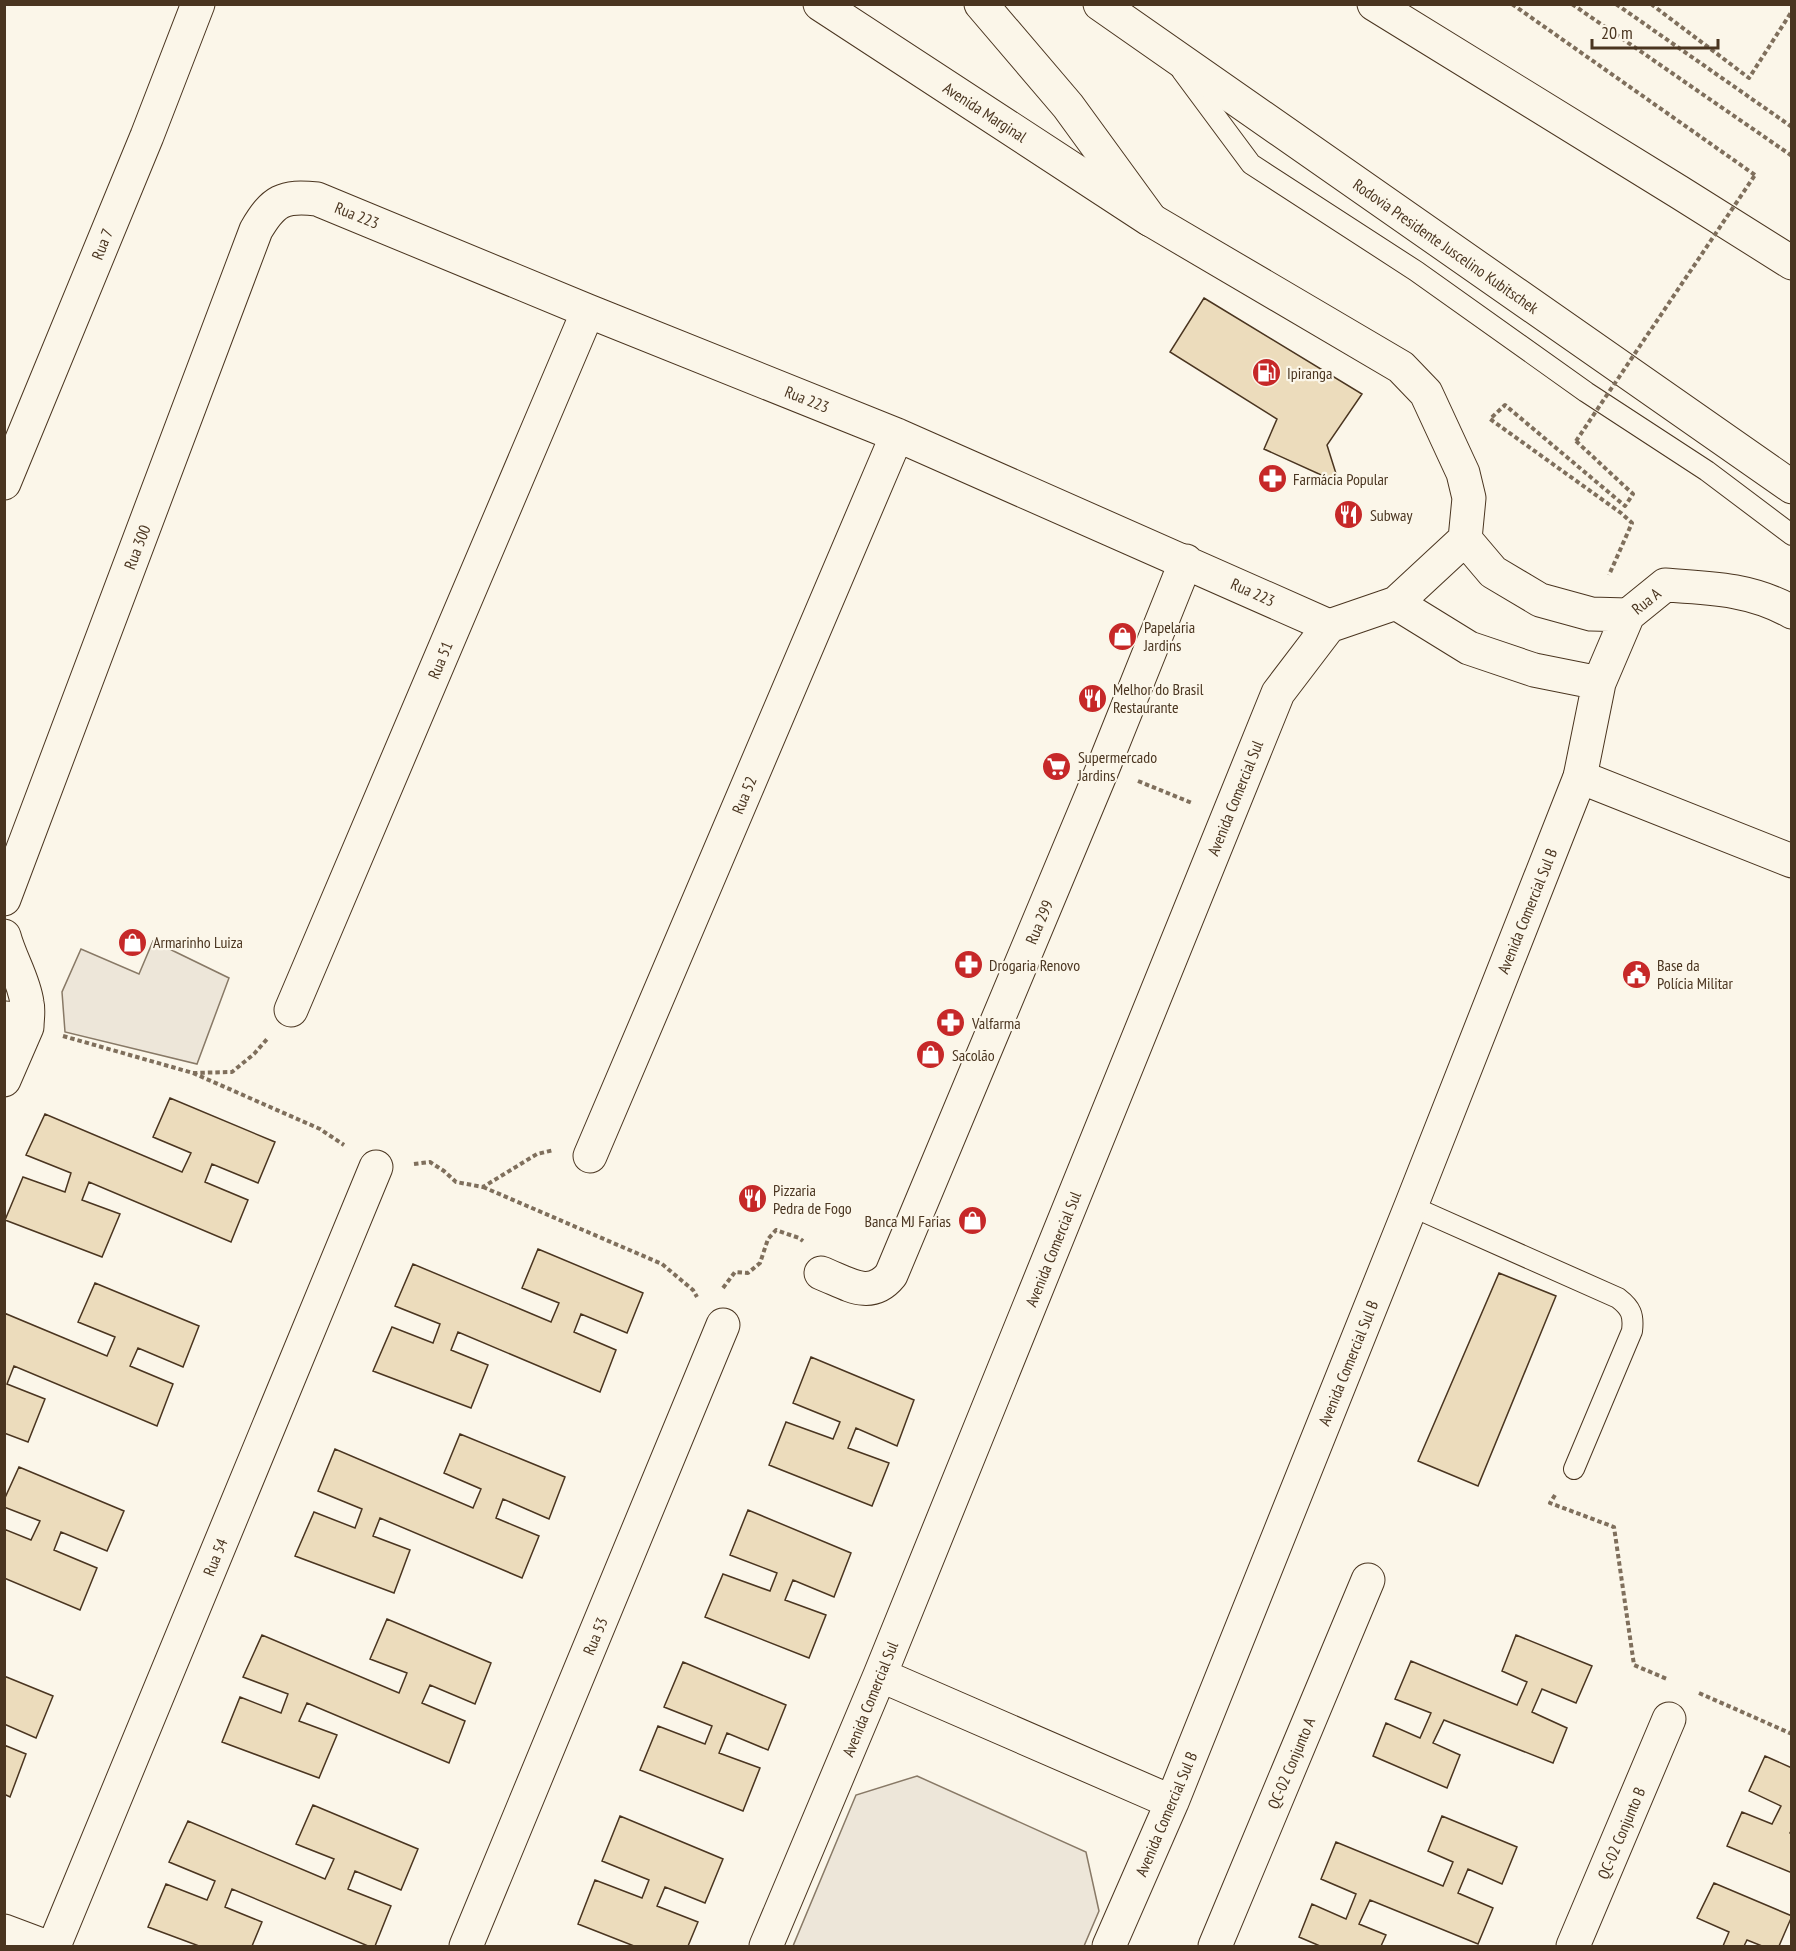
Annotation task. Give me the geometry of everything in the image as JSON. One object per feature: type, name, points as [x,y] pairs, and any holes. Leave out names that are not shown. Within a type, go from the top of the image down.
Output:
[{"type":"main road","name":"Rua 7","points":[[4,483],[147,136],[198,4]]},
{"type":"main road","name":"Avenida Marginal","points":[[820,4],[1151,220],[1401,367],[1426,393],[1463,473],[1469,498],[1465,538]]},
{"type":"main road","points":[[981,4],[1068,106],[1151,220]]},
{"type":"main road","name":"Rodovia Presidente Juscelino Kubitschek","points":[[1100,4],[1791,487]]},
{"type":"main road","points":[[1374,4],[1791,263]]},
{"type":"main road","name":"Rua 223","points":[[278,201],[297,196],[317,199],[897,435],[1329,626]]},
{"type":"main road","name":"Rua 300","points":[[4,899],[256,231],[265,214],[278,201]]},
{"type":"main road","name":"Rua 51","points":[[291,1010],[588,311]]},
{"type":"main road","name":"Rua 52","points":[[590,1155],[897,435]]},
{"type":"main road","points":[[1329,626],[1396,603],[1465,538],[1493,572],[1540,600],[1591,614],[1628,615]]},
{"type":"main road","name":"Rua 299","points":[[821,1273],[858,1288],[871,1290],[883,1284],[891,1275],[1103,768],[1186,561]]},
{"type":"main road","name":"Rua A","points":[[1580,777],[1599,683],[1628,615],[1665,585],[1729,590],[1772,601],[1791,612]]},
{"type":"main road","points":[[1396,603],[1469,648],[1534,670],[1599,683]]},
{"type":"main road","name":"Avenida Comercial Sul","points":[[766,1947],[880,1675],[1278,693],[1329,626]]},
{"type":"main road","points":[[1580,777],[1791,861]]},
{"type":"main road","name":"Avenida Comercial Sul B","points":[[1109,1947],[1172,1802],[1580,777]]},
{"type":"main road","points":[[4,936],[9,956],[24,987],[28,1005],[16,1022],[4,1080]]},
{"type":"main road","name":"Rua 54","points":[[54,1947],[376,1167]]},
{"type":"main road","name":"Rua 53","points":[[466,1947],[716,1320]]},
{"type":"main road","name":"QC-02 Conjunto A","points":[[1215,1947],[1368,1581]]},
{"type":"main road","points":[[880,1675],[1172,1802]]},
{"type":"main road","name":"QC-02 Conjunto B","points":[[1573,1947],[1669,1719]]},
{"type":"main road","points":[[4,1930],[44,1947]]},
{"type":"lane","points":[[1167,52],[1251,164],[1416,271],[1586,392],[1707,471],[1791,536]]},
{"type":"lane","points":[[1411,1206],[1618,1298],[1629,1306],[1633,1318],[1632,1331],[1574,1469]]},
{"type":"path","points":[[1512,4],[1755,175],[1576,441],[1633,494],[1626,506],[1505,405],[1490,419],[1632,523],[1591,614]]},
{"type":"path","points":[[1572,4],[1791,156]]},
{"type":"path","points":[[1616,4],[1791,127]]},
{"type":"path","points":[[1651,4],[1749,78],[1791,11]]},
{"type":"path","points":[[1103,768],[1168,792],[1227,818]]},
{"type":"path","points":[[193,1073],[232,1072],[254,1054],[291,1010]]},
{"type":"path","points":[[16,1022],[193,1073],[320,1129],[376,1167],[430,1162],[456,1182],[483,1187],[662,1264],[693,1290],[716,1320]]},
{"type":"path","points":[[483,1187],[537,1154],[563,1149],[590,1155]]},
{"type":"path","points":[[716,1320],[719,1293],[735,1272],[748,1273],[760,1263],[768,1239],[776,1230],[799,1238],[809,1247],[821,1273]]},
{"type":"path","points":[[1574,1469],[1550,1503],[1614,1527],[1634,1665],[1676,1683]]},
{"type":"path","points":[[1697,1692],[1791,1734]]},
{"type":"shaded area","points":[[153,941],[229,978],[197,1064],[65,1032],[62,992],[81,949],[139,974]]},
{"type":"shaded area","points":[[917,1776],[1086,1852],[1099,1911],[1084,1946],[793,1946],[856,1795]]},
{"type":"building","name":"Ipiranga","points":[[1204,298],[1362,394],[1327,445],[1339,483],[1264,449],[1277,419],[1170,352]]},
{"type":"building","points":[[170,1098],[275,1142],[258,1183],[212,1164],[205,1182],[248,1200],[231,1242],[89,1182],[82,1200],[120,1214],[102,1257],[5,1220],[23,1177],[65,1192],[71,1173],[26,1155],[45,1114],[182,1172],[191,1153],[153,1137]]},
{"type":"building","points":[[538,1249],[643,1293],[627,1333],[581,1314],[574,1332],[616,1350],[600,1392],[458,1332],[451,1350],[488,1365],[471,1408],[373,1371],[392,1327],[433,1343],[440,1324],[395,1306],[413,1264],[551,1322],[559,1303],[522,1288]]},
{"type":"building","points":[[1499,1273],[1556,1296],[1478,1486],[1418,1461]]},
{"type":"building","points":[[95,1283],[199,1326],[183,1367],[138,1348],[130,1366],[173,1384],[157,1426],[14,1366],[7,1384],[45,1399],[28,1442],[4,1433],[4,1313],[107,1356],[115,1337],[78,1322]]},
{"type":"building","points":[[811,1357],[914,1400],[897,1446],[856,1428],[848,1448],[889,1463],[872,1506],[769,1465],[786,1422],[833,1439],[840,1422],[793,1403]]},
{"type":"building","points":[[460,1434],[565,1477],[549,1519],[503,1499],[496,1518],[539,1536],[522,1578],[380,1518],[373,1536],[410,1550],[394,1593],[295,1556],[314,1512],[355,1528],[362,1509],[318,1491],[335,1449],[473,1508],[481,1489],[444,1473]]},
{"type":"building","points":[[19,1467],[124,1511],[107,1551],[61,1532],[54,1550],[97,1568],[80,1610],[4,1578],[4,1529],[31,1540],[40,1521],[4,1507],[4,1500]]},
{"type":"building","points":[[748,1510],[851,1553],[834,1597],[793,1580],[785,1600],[826,1615],[809,1658],[705,1617],[723,1574],[770,1591],[777,1573],[730,1555]]},
{"type":"building","points":[[387,1619],[491,1663],[475,1704],[430,1685],[422,1703],[465,1721],[449,1763],[307,1703],[299,1721],[337,1735],[319,1778],[222,1742],[240,1697],[281,1713],[288,1694],[243,1677],[262,1635],[399,1693],[407,1673],[370,1659]]},
{"type":"building","points":[[1516,1635],[1592,1666],[1576,1703],[1542,1689],[1532,1712],[1567,1728],[1553,1763],[1444,1720],[1433,1743],[1460,1755],[1447,1788],[1373,1756],[1386,1723],[1420,1738],[1431,1713],[1395,1699],[1411,1661],[1517,1705],[1527,1682],[1502,1671]]},
{"type":"building","points":[[683,1662],[786,1705],[768,1750],[727,1733],[719,1753],[760,1768],[743,1811],[640,1770],[658,1726],[705,1744],[712,1726],[664,1707]]},
{"type":"building","points":[[4,1676],[53,1696],[36,1738],[4,1724]]},
{"type":"building","points":[[4,1745],[26,1754],[10,1797],[4,1794]]},
{"type":"building","points":[[1765,1756],[1792,1768],[1792,1829],[1790,1833],[1792,1834],[1792,1873],[1727,1846],[1742,1812],[1772,1824],[1781,1806],[1749,1791]]},
{"type":"building","points":[[313,1805],[418,1849],[401,1890],[355,1871],[348,1889],[391,1906],[375,1946],[368,1946],[232,1889],[225,1907],[262,1922],[252,1946],[199,1946],[148,1927],[166,1884],[207,1900],[215,1881],[169,1862],[188,1821],[325,1879],[334,1859],[296,1844]]},
{"type":"building","points":[[620,1816],[723,1859],[705,1903],[665,1887],[657,1906],[698,1922],[688,1946],[634,1946],[578,1924],[595,1880],[642,1898],[649,1880],[602,1861]]},
{"type":"building","points":[[1442,1816],[1517,1847],[1502,1884],[1468,1869],[1458,1893],[1493,1908],[1478,1944],[1370,1900],[1359,1924],[1386,1935],[1381,1946],[1320,1946],[1299,1937],[1312,1904],[1346,1919],[1356,1894],[1321,1879],[1336,1842],[1443,1886],[1453,1862],[1428,1851]]},
{"type":"building","points":[[1714,1883],[1792,1916],[1779,1946],[1762,1946],[1747,1940],[1744,1946],[1723,1946],[1729,1932],[1697,1918]]},
{"type":"place","name":"Ipiranga","points":[[1266,373]]},
{"type":"place","name":"Farmácia Popular","points":[[1272,479]]},
{"type":"place","name":"Subway","points":[[1349,515]]},
{"type":"place","name":"Papelaria Jardins","points":[[1123,636]]},
{"type":"place","name":"Melhor do Brasil Restaurante","points":[[1092,698]]},
{"type":"place","name":"Supermercado Jardins","points":[[1057,766]]},
{"type":"place","name":"Armarinho Luiza","points":[[132,942]]},
{"type":"place","name":"Drogaria Renovo","points":[[968,965]]},
{"type":"place","name":"Base da Polícia Militar","points":[[1636,974]]},
{"type":"place","name":"Valfarma","points":[[951,1023]]},
{"type":"place","name":"Sacolão","points":[[931,1055]]},
{"type":"place","name":"Pizzaria Pedra de Fogo","points":[[752,1199]]},
{"type":"place","name":"Banca MJ Farias","points":[[972,1221]]}]
